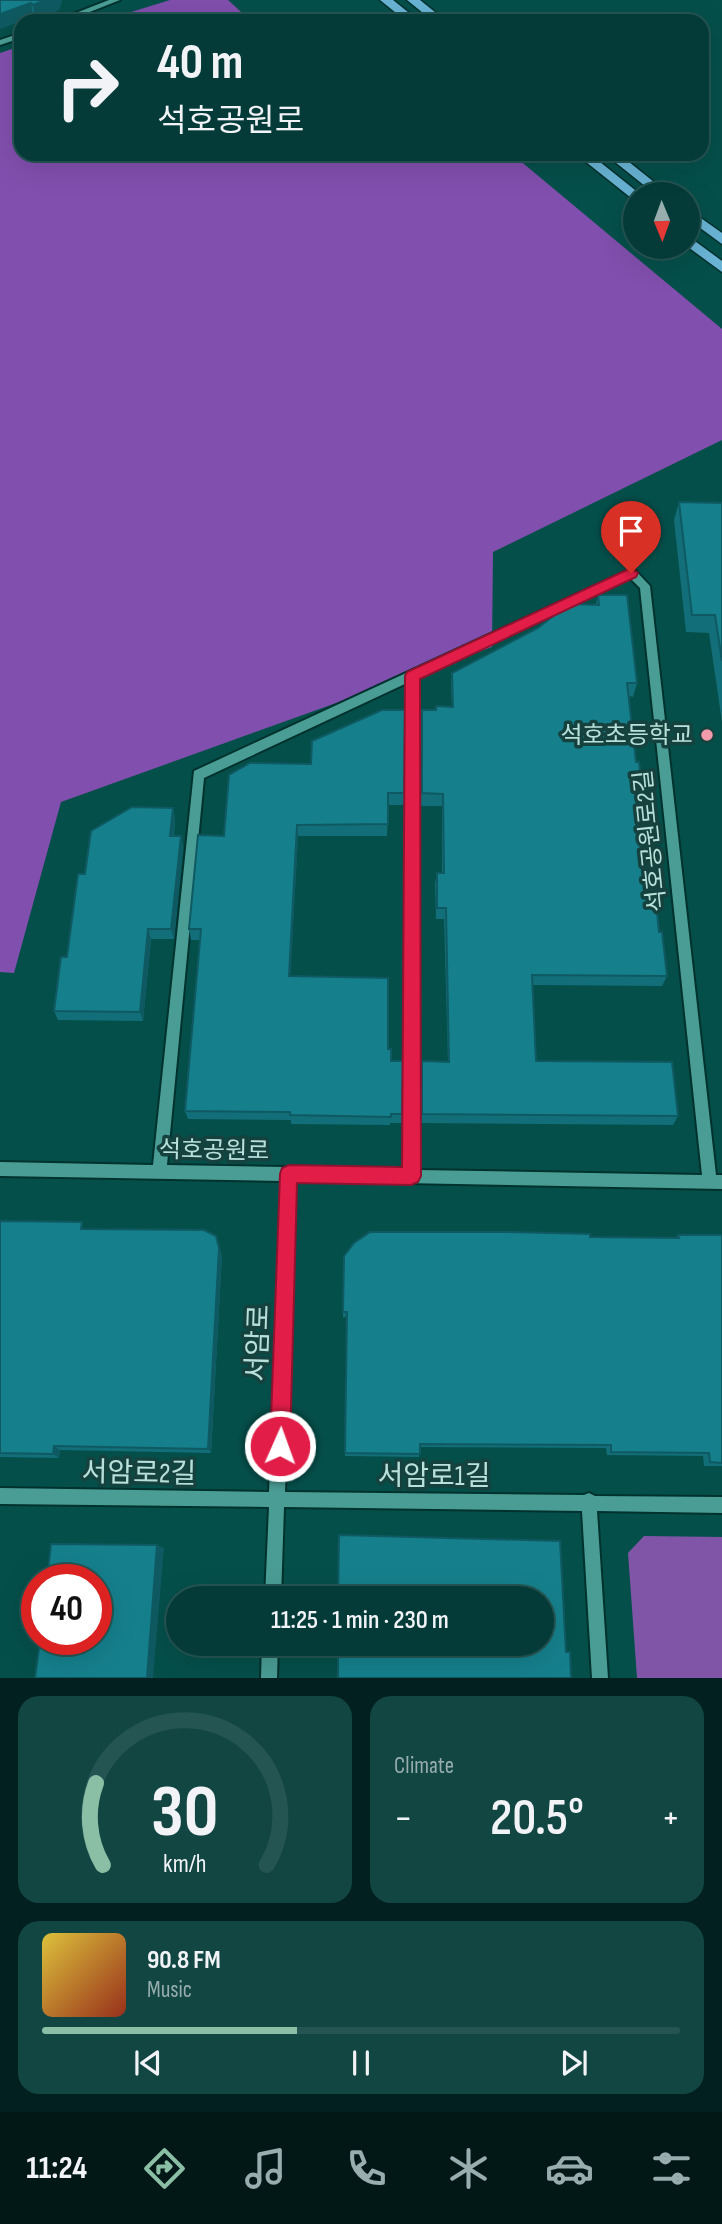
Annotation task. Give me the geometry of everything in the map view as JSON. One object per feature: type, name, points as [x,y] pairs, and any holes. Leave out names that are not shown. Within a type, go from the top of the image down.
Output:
[{"type":"main road","points":[[386,0],[404,14]]},
{"type":"main road","points":[[413,0],[431,14]]},
{"type":"main road","points":[[591,161],[623,187]]},
{"type":"main road","points":[[620,161],[647,182]]},
{"type":"main road","points":[[700,223],[722,240]]},
{"type":"main road","points":[[700,250],[722,268]]},
{"type":"street","points":[[72,14],[84,8],[116,0]]},
{"type":"street","name":"석호공원로2길","points":[[159,1172],[198,775],[631,573],[645,586],[716,1182]]},
{"type":"street","points":[[411,1176],[413,676]]},
{"type":"street","name":"석호공원로","points":[[0,1169],[716,1182]]},
{"type":"street","name":"서암로","points":[[274,1586],[289,1174]]},
{"type":"street","name":"서암로2길","points":[[0,1496],[278,1501]]},
{"type":"street","name":"서암로1길","points":[[278,1501],[589,1501],[722,1505]]},
{"type":"street","points":[[589,1501],[600,1678]]},
{"type":"street","points":[[269,1678],[270,1656]]},
{"type":"shaded area","points":[[170,0],[228,0],[243,14],[125,14]]},
{"type":"shaded area","points":[[14,48],[14,161],[520,161],[623,246],[623,259],[638,259],[722,329],[722,440],[493,552],[492,647],[61,802],[14,973],[0,972],[0,53]]},
{"type":"shaded area","points":[[644,1536],[722,1537],[722,1678],[637,1678],[628,1553]]},
{"type":"building","points":[[0,0],[45,0],[0,14]]},
{"type":"building","points":[[679,502],[722,503],[722,661],[715,615],[692,615]]},
{"type":"building","points":[[598,595],[627,595],[637,683],[627,683],[643,799],[636,799],[643,873],[653,873],[667,976],[532,975],[536,1061],[672,1062],[678,1116],[422,1114],[422,1061],[449,1062],[446,908],[437,908],[437,873],[444,873],[443,794],[422,793],[422,710],[436,710],[436,706],[453,707],[452,673],[538,628],[569,604],[599,605]]},
{"type":"building","points":[[382,710],[405,710],[404,793],[388,793],[388,824],[297,825],[289,976],[388,978],[388,1049],[391,1049],[391,1061],[403,1061],[402,1114],[391,1114],[391,1117],[185,1111],[201,929],[189,929],[198,835],[224,836],[229,775],[250,763],[311,764],[312,741]]},
{"type":"building","points":[[132,807],[173,808],[170,836],[181,836],[171,929],[148,929],[140,1012],[54,1011],[61,957],[67,957],[78,874],[85,874],[91,831]]},
{"type":"building","points":[[0,1221],[82,1222],[81,1229],[204,1230],[216,1236],[219,1248],[208,1449],[54,1446],[53,1454],[0,1453]]},
{"type":"building","points":[[370,1232],[507,1232],[590,1234],[590,1237],[679,1238],[678,1235],[722,1235],[722,1463],[710,1462],[709,1453],[611,1452],[611,1445],[420,1444],[420,1454],[345,1453],[347,1312],[343,1312],[344,1256],[354,1243]]},
{"type":"building","points":[[339,1535],[560,1541],[566,1652],[570,1652],[571,1678],[338,1678],[338,1656],[554,1656],[554,1586],[338,1586]]},
{"type":"building","points":[[51,1544],[157,1545],[147,1678],[35,1678],[38,1655],[112,1655],[112,1564],[49,1564]]},
{"type":"place","name":"석호초등학교","points":[[707,735]]},
{"type":"route","points":[[280,1446],[289,1174],[411,1176],[413,676],[631,573]]}]
